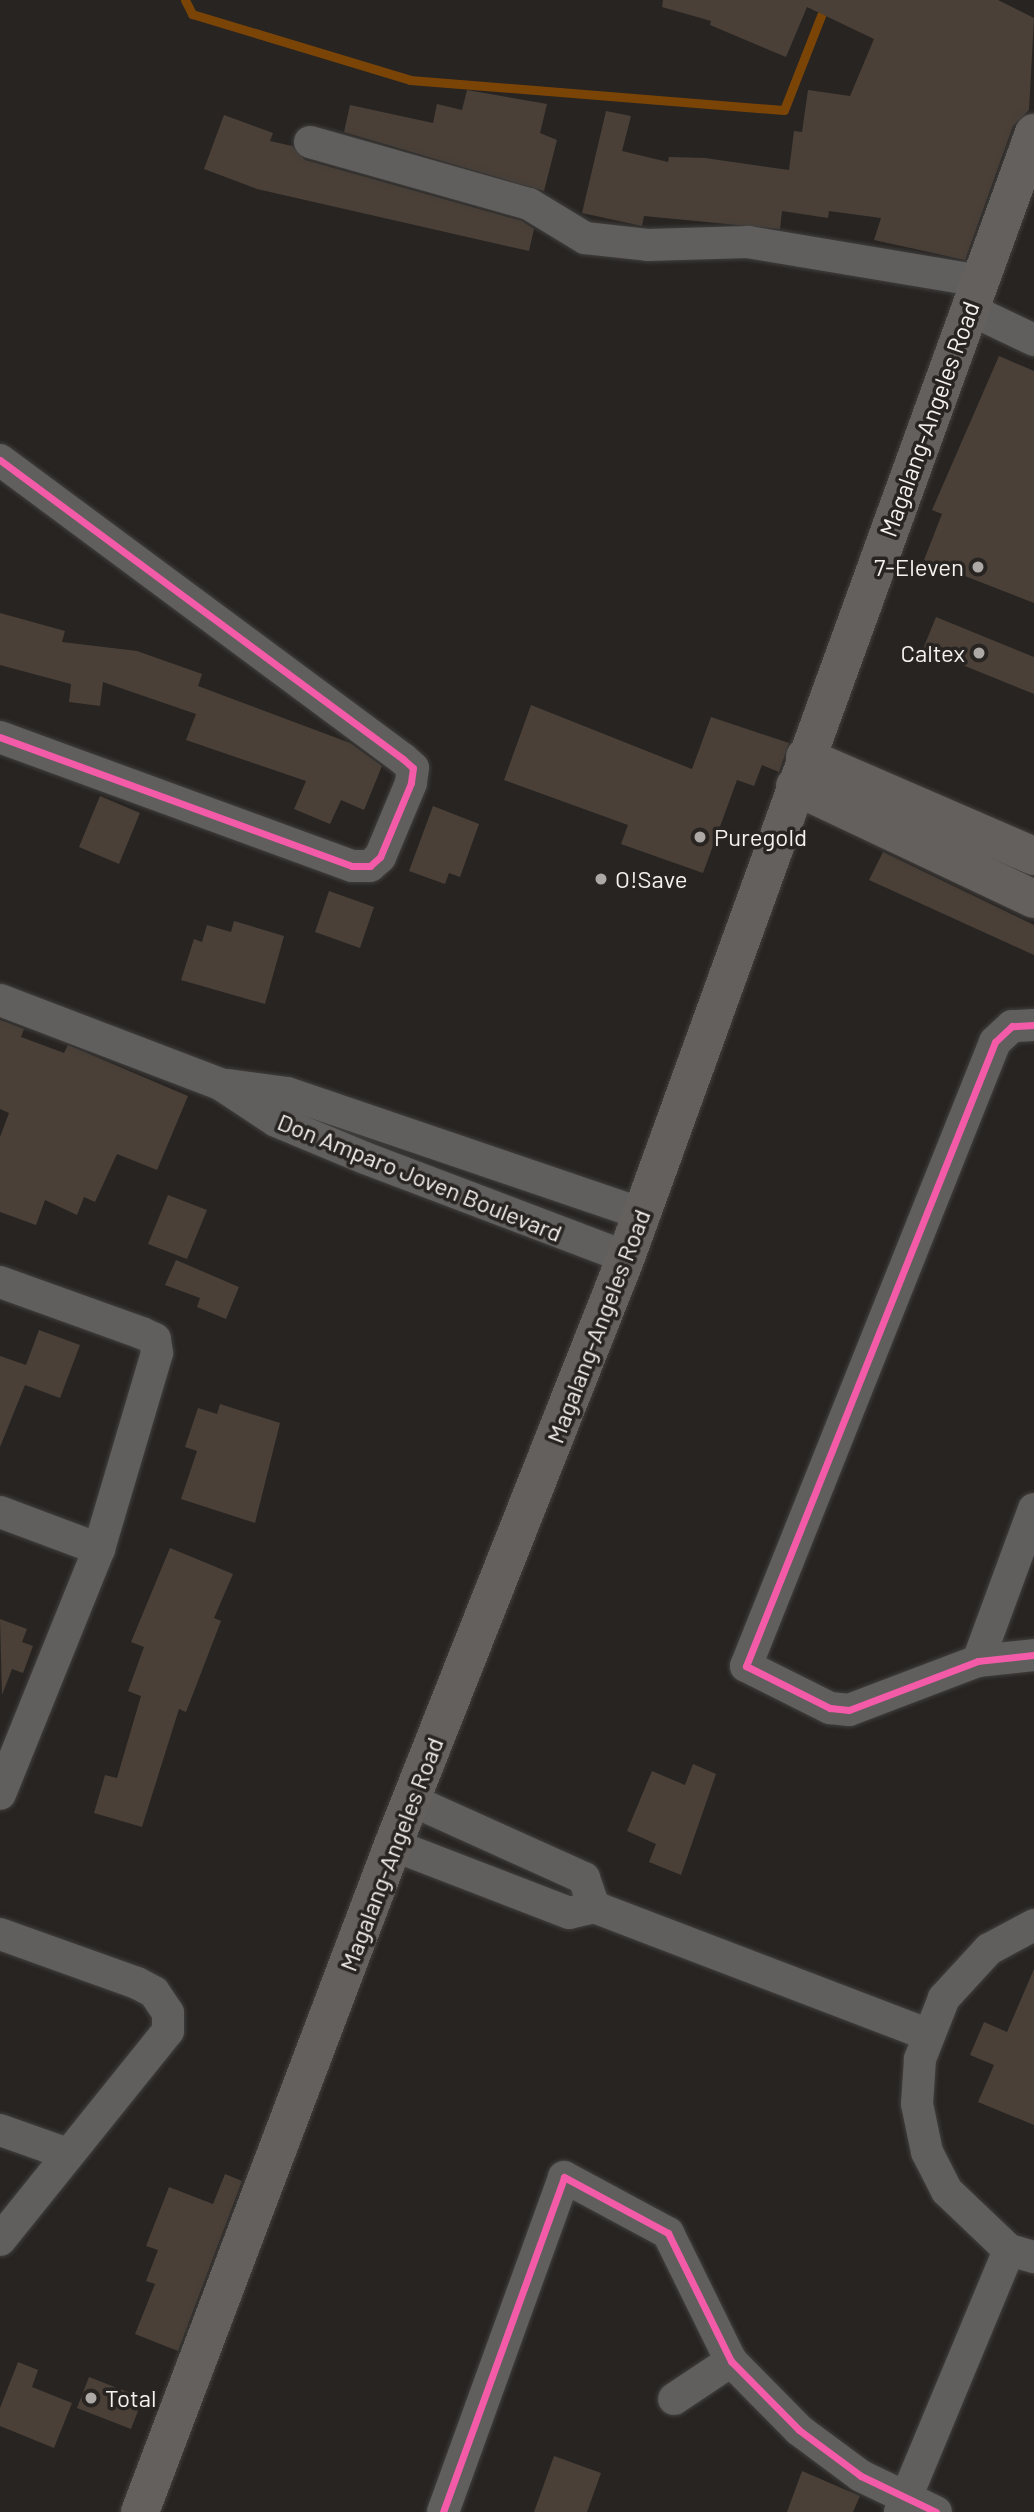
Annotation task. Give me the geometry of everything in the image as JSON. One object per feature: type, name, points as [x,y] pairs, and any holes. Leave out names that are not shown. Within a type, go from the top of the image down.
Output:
[{"type":"main road","name":"Magalang-Angeles Road","points":[[140,2512],[393,1845],[626,1257],[1034,133]]},
{"type":"main road","points":[[800,772],[1034,856]]},
{"type":"main road","points":[[800,772],[1034,899]]},
{"type":"street","points":[[310,142],[529,204],[585,238],[648,246],[748,242],[975,295],[1034,340]]},
{"type":"street","points":[[0,460],[413,768],[411,783],[380,856],[370,866],[352,866],[0,737]]},
{"type":"street","name":"Don Amparo Joven Boulevard","points":[[0,1000],[220,1084],[275,1121],[365,1158],[459,1196],[626,1257]]},
{"type":"street","points":[[1034,1025],[1012,1026],[995,1042],[746,1666],[830,1708],[849,1710],[978,1661],[1034,1655]]},
{"type":"street","name":"Don Amparo Joven Boulevard","points":[[220,1084],[287,1093],[642,1214]]},
{"type":"street","points":[[365,1158],[378,1124]]},
{"type":"street","points":[[459,1196],[473,1156]]},
{"type":"street","points":[[520,1219],[535,1177]]},
{"type":"street","points":[[0,1282],[142,1333],[155,1339],[157,1353],[99,1549],[8,1744],[0,1794]]},
{"type":"street","points":[[978,1661],[1034,1509]]},
{"type":"street","points":[[0,1512],[99,1549]]},
{"type":"street","points":[[411,1800],[584,1878],[594,1907]]},
{"type":"street","points":[[393,1845],[569,1913],[594,1907],[927,2034]]},
{"type":"street","points":[[902,2505],[1021,2254],[971,2220],[947,2191],[928,2152],[917,2104],[927,2034],[944,1998],[989,1949],[1034,1925]]},
{"type":"street","points":[[0,1934],[136,1983],[159,1997],[168,2013],[168,2031],[65,2153],[0,2240]]},
{"type":"street","points":[[0,2130],[65,2153]]},
{"type":"street","points":[[443,2512],[564,2177],[668,2233],[731,2361],[799,2430],[902,2505],[936,2512]]},
{"type":"street","points":[[674,2399],[731,2361]]},
{"type":"building","points":[[663,0],[998,0],[1034,18],[1029,110],[1013,126],[965,260],[874,240],[881,218],[829,211],[828,218],[782,211],[780,229],[644,216],[642,226],[582,213],[606,111],[631,116],[622,151],[668,162],[669,157],[705,158],[789,170],[794,131],[802,132],[808,90],[850,96],[874,39],[807,7],[786,57],[710,25],[711,21],[662,7]]},
{"type":"building","points":[[467,90],[547,104],[540,133],[557,140],[544,191],[344,132],[350,105],[433,123],[437,104],[462,110]]},
{"type":"building","points":[[224,115],[273,133],[270,141],[292,146],[305,160],[522,221],[534,229],[529,251],[257,189],[204,169]]},
{"type":"building","points":[[999,356],[1034,371],[1034,603],[924,560],[942,514],[932,510]]},
{"type":"building","points":[[0,613],[65,631],[62,642],[137,651],[202,674],[198,686],[350,743],[382,766],[364,810],[341,800],[330,824],[294,809],[306,781],[186,740],[196,714],[103,682],[100,706],[69,702],[71,684],[0,665]]},
{"type":"building","name":"Caltex","points":[[936,617],[1034,657],[1034,694],[923,649]]},
{"type":"building","points":[[531,705],[692,769],[711,717],[789,743],[779,772],[762,765],[754,786],[737,780],[703,873],[621,844],[628,825],[504,780]]},
{"type":"building","points":[[100,796],[140,813],[119,864],[79,847]]},
{"type":"building","points":[[433,806],[479,824],[460,877],[449,873],[445,884],[409,871]]},
{"type":"building","points":[[883,852],[1034,925],[1034,955],[869,880]]},
{"type":"building","points":[[329,891],[374,907],[360,948],[315,932]]},
{"type":"building","points":[[234,921],[284,936],[265,1004],[181,980],[194,939],[202,942],[207,925],[231,932]]},
{"type":"building","points":[[0,1020],[24,1029],[21,1037],[64,1053],[68,1045],[188,1096],[157,1170],[117,1154],[95,1202],[84,1197],[77,1215],[45,1200],[36,1225],[0,1212],[0,1137],[9,1113],[0,1109]]},
{"type":"building","points":[[168,1195],[207,1210],[187,1259],[148,1244]]},
{"type":"building","points":[[176,1260],[239,1287],[226,1319],[197,1307],[200,1298],[165,1285]]},
{"type":"building","points":[[39,1330],[80,1345],[60,1398],[25,1385],[0,1447],[0,1356],[26,1365]]},
{"type":"building","points":[[220,1404],[280,1423],[255,1523],[181,1499],[197,1451],[185,1447],[198,1408],[217,1414]]},
{"type":"building","points":[[170,1548],[233,1574],[214,1618],[221,1621],[186,1712],[179,1709],[142,1827],[94,1813],[105,1775],[117,1778],[141,1696],[128,1691],[144,1647],[131,1642]]},
{"type":"building","points":[[0,1619],[27,1629],[22,1642],[33,1646],[23,1673],[12,1669],[2,1695]]},
{"type":"building","points":[[693,1764],[716,1774],[681,1875],[649,1862],[656,1844],[627,1831],[652,1771],[685,1785]]},
{"type":"building","points":[[1034,1969],[1034,2125],[978,2102],[994,2065],[970,2055],[984,2022],[1007,2032]]},
{"type":"building","points":[[225,2174],[242,2181],[178,2351],[135,2334],[155,2284],[146,2281],[158,2250],[146,2246],[169,2187],[213,2204]]},
{"type":"building","points":[[18,2362],[38,2370],[32,2387],[72,2403],[54,2448],[0,2426],[0,2408]]},
{"type":"building","points":[[89,2377],[143,2398],[131,2429],[77,2408]]},
{"type":"building","points":[[554,2456],[601,2473],[587,2512],[534,2512]]},
{"type":"building","points":[[802,2471],[860,2496],[853,2512],[787,2512]]},
{"type":"waterway","points":[[185,0],[192,14],[410,80],[784,110],[827,0]]},
{"type":"cycle path","points":[[0,460],[413,768],[411,783],[380,857],[370,866],[352,866],[0,737]]},
{"type":"cycle path","points":[[1034,1025],[1012,1026],[995,1042],[746,1666],[830,1708],[849,1710],[978,1661],[1034,1655]]},
{"type":"cycle path","points":[[443,2512],[564,2177],[668,2233],[731,2361],[799,2430],[861,2476],[936,2512]]},
{"type":"place","name":"7-Eleven","points":[[978,567]]},
{"type":"place","name":"Caltex","points":[[979,653]]},
{"type":"place","name":"Puregold","points":[[700,837]]},
{"type":"place","name":"O!Save","points":[[601,879]]},
{"type":"place","name":"Total","points":[[91,2398]]}]
